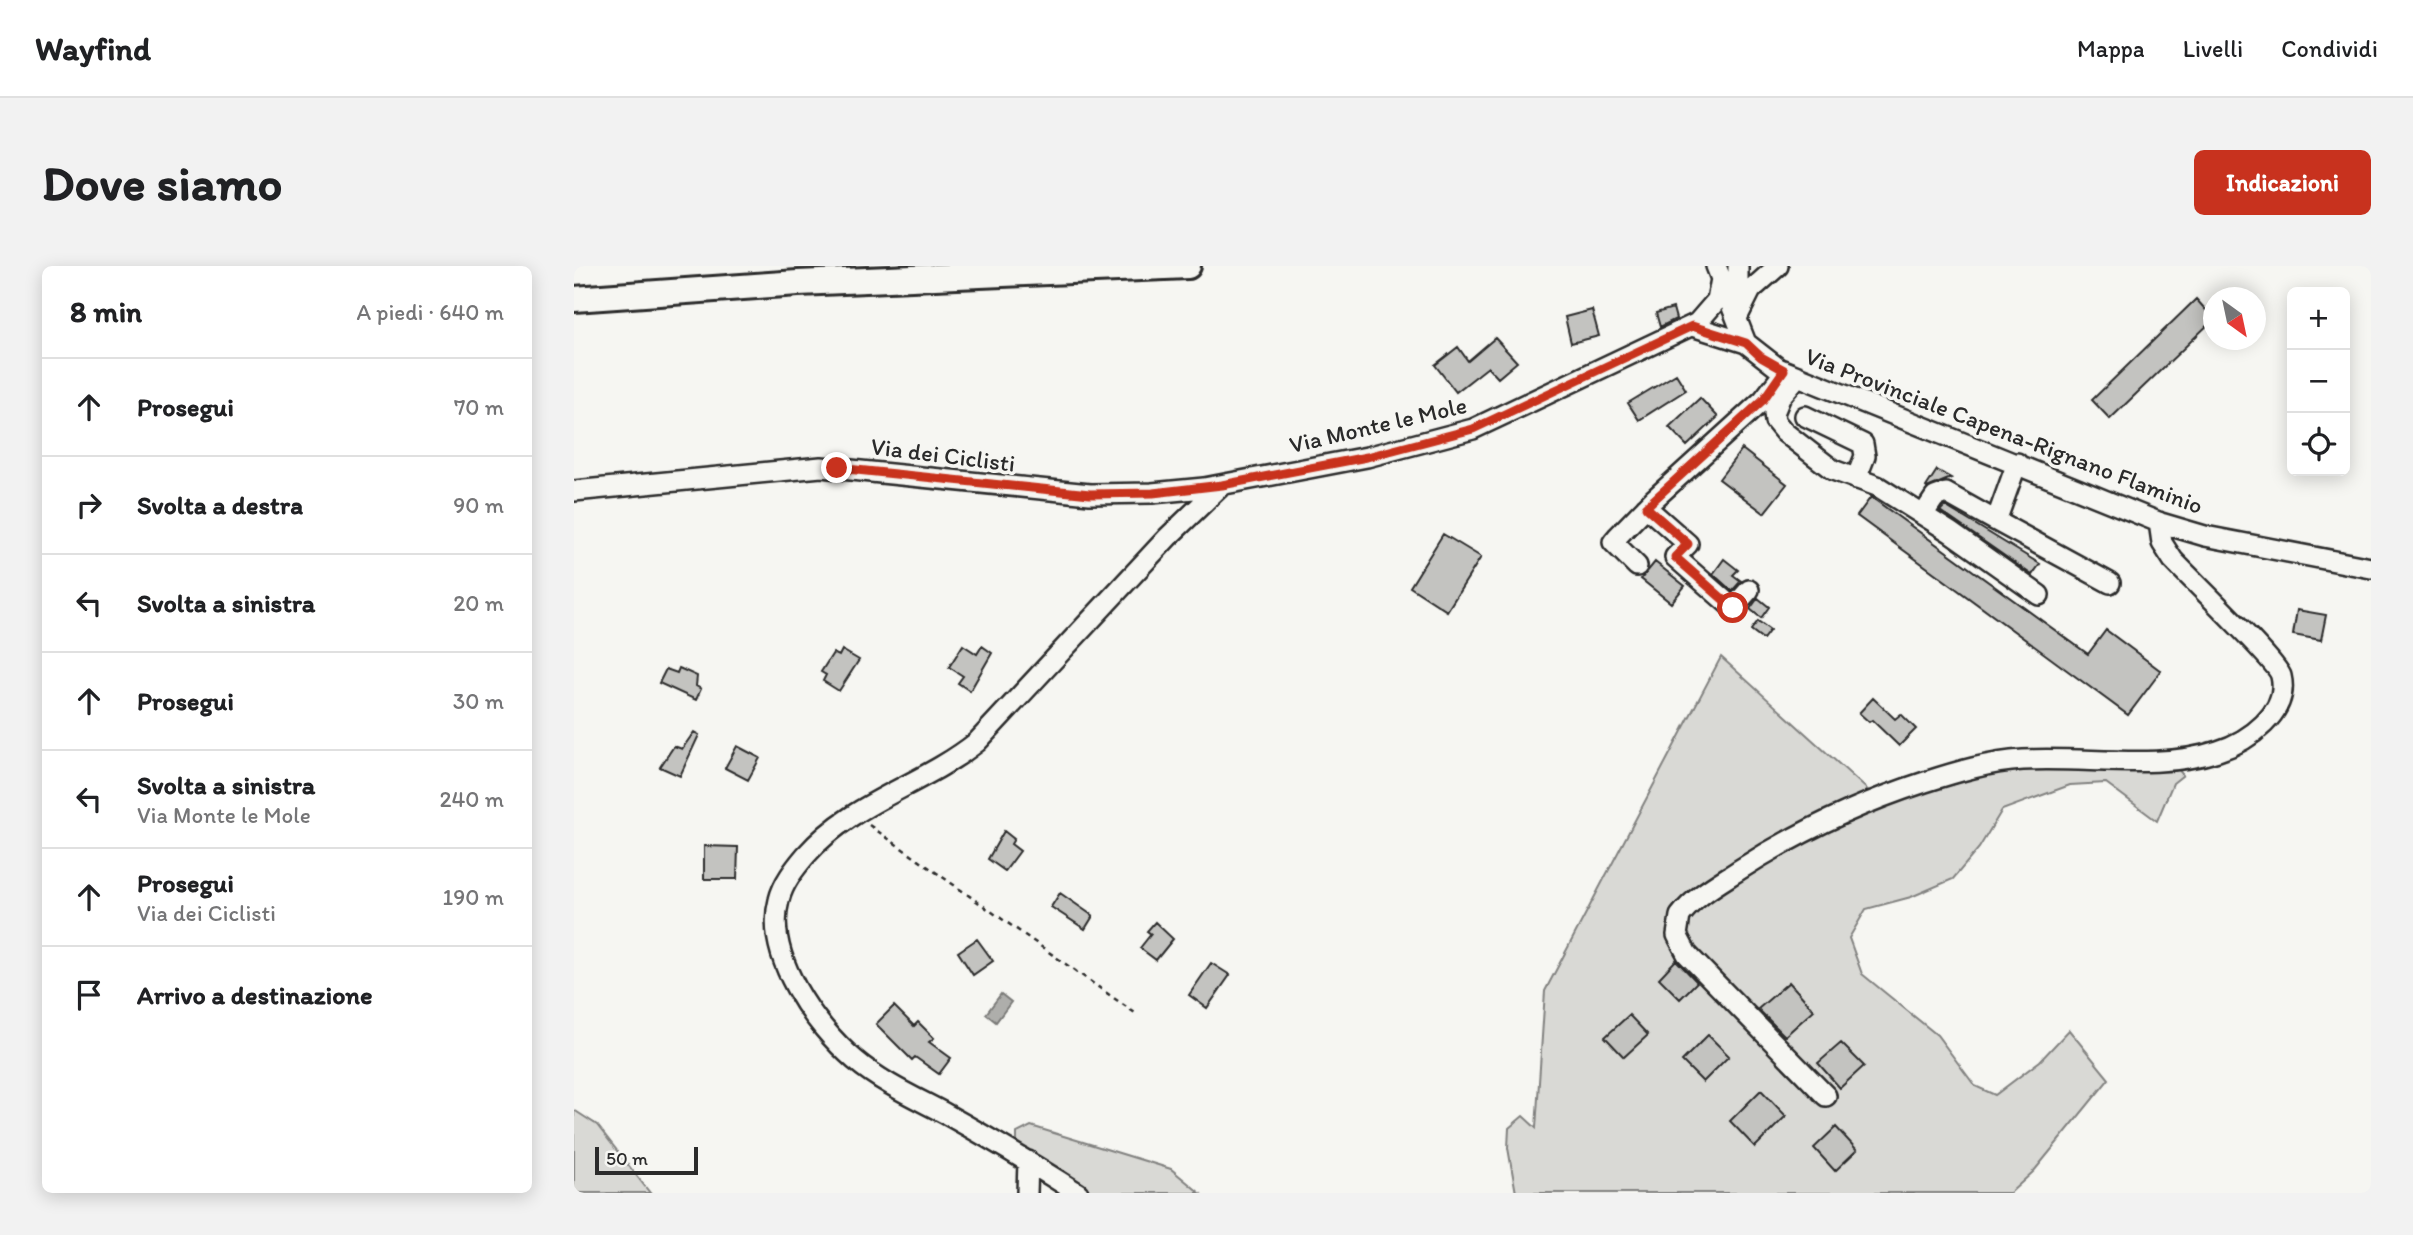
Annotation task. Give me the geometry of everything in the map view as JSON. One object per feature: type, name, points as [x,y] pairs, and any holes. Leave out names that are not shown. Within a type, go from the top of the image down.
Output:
[{"type":"main road","points":[[736,288],[785,266]]},
{"type":"main road","points":[[853,266],[875,280]]},
{"type":"main road","points":[[574,299],[736,288],[809,275],[875,280],[936,272],[1188,266]]},
{"type":"street","points":[[1738,266],[1738,316]]},
{"type":"street","points":[[1738,316],[1757,275],[1778,266]]},
{"type":"street","points":[[1718,273],[1738,316],[1746,343]]},
{"type":"street","points":[[1692,326],[1714,306],[1718,273]]},
{"type":"street","name":"Via Provinciale Capena-Rignano Flaminio","points":[[1692,326],[1746,343],[1761,357],[1791,373],[2160,522],[2205,536],[2371,568]]},
{"type":"street","name":"Via Monte le Mole","points":[[1222,485],[1367,457],[1473,429],[1692,326]]},
{"type":"street","points":[[1791,373],[1776,406],[1774,421],[1784,432],[1826,465],[1877,486],[2039,595]]},
{"type":"street","name":"Via Provinciale Capena-Rignano Flaminio","points":[[1637,566],[1613,542],[1646,507],[1791,373]]},
{"type":"street","points":[[1805,416],[1863,444],[1865,456],[1856,479]]},
{"type":"street","points":[[1996,521],[2017,463]]},
{"type":"street","name":"Via dei Ciclisti","points":[[574,491],[821,467],[1090,494],[1153,493],[1222,485]]},
{"type":"street","points":[[1078,1193],[1028,1161],[871,1072],[830,1034],[799,994],[779,940],[777,917],[780,897],[807,854],[853,814],[944,765],[977,742],[1176,528],[1222,485]]},
{"type":"street","points":[[1923,515],[1935,497],[1942,493],[2110,583]]},
{"type":"street","points":[[1646,507],[1688,544],[1675,557],[1733,608],[1749,590]]},
{"type":"street","points":[[1826,1096],[1687,954],[1676,930],[1680,915],[1715,886],[1814,824],[1862,803],[1925,782],[2015,760],[2141,760],[2197,756],[2234,744],[2258,728],[2279,701],[2281,675],[2267,656],[2173,560],[2162,543],[2160,522]]},
{"type":"street","points":[[1027,1193],[1028,1161]]},
{"type":"path","points":[[853,814],[1135,1013]]},
{"type":"shaded area","points":[[1721,657],[1871,793],[2012,764],[2172,762],[2183,775],[2173,783],[2157,821],[2106,783],[2070,785],[2002,810],[1979,848],[1953,879],[1911,897],[1866,909],[1849,938],[1862,974],[1937,1035],[1975,1086],[1995,1095],[2040,1061],[2069,1030],[2109,1079],[2034,1171],[2010,1193],[1516,1193],[1508,1148],[1509,1128],[1523,1116],[1536,1128],[1545,991]]},
{"type":"shaded area","points":[[1001,994],[1011,1002],[996,1022],[986,1014]]},
{"type":"shaded area","points":[[574,1110],[597,1125],[650,1193],[574,1193]]},
{"type":"shaded area","points":[[1031,1126],[1171,1169],[1200,1193],[1089,1193],[1021,1150],[1017,1145],[1017,1133]]},
{"type":"building","points":[[2196,299],[2203,307],[2203,330],[2110,419],[2092,400]]},
{"type":"building","points":[[1673,308],[1676,319],[1660,327],[1656,313]]},
{"type":"building","points":[[1592,310],[1599,336],[1571,343],[1565,317]]},
{"type":"building","points":[[1495,338],[1517,362],[1498,378],[1488,367],[1456,392],[1435,365],[1458,347],[1468,361]]},
{"type":"building","points":[[1676,374],[1686,390],[1639,420],[1628,403]]},
{"type":"building","points":[[1700,398],[1718,417],[1687,446],[1669,427]]},
{"type":"building","points":[[1742,449],[1787,484],[1764,513],[1719,479]]},
{"type":"building","points":[[1937,470],[1951,478],[1927,488],[1926,487]]},
{"type":"building","points":[[1871,497],[2088,654],[2106,630],[2161,671],[2128,715],[1857,516]]},
{"type":"building","points":[[1945,506],[2040,564],[2032,575],[1940,511]]},
{"type":"building","points":[[1443,534],[1481,557],[1447,611],[1410,587]]},
{"type":"building","points":[[1724,559],[1738,570],[1733,575],[1741,581],[1732,591],[1713,574]]},
{"type":"building","points":[[1655,562],[1685,586],[1671,603],[1641,579]]},
{"type":"building","points":[[1758,598],[1769,607],[1761,618],[1750,609]]},
{"type":"building","points":[[2297,610],[2326,615],[2321,640],[2293,635]]},
{"type":"building","points":[[1758,621],[1770,630],[1763,639],[1751,630]]},
{"type":"building","points":[[963,645],[977,654],[982,646],[992,653],[970,691],[958,683],[963,676],[949,667]]},
{"type":"building","points":[[842,650],[859,660],[839,691],[823,681],[826,675],[821,672],[833,653],[839,656]]},
{"type":"building","points":[[679,668],[697,676],[696,686],[701,689],[696,700],[659,683],[666,669],[677,673]]},
{"type":"building","points":[[1873,698],[1895,719],[1901,714],[1916,729],[1899,746],[1872,720],[1869,722],[1859,713]]},
{"type":"building","points":[[694,732],[699,735],[680,776],[660,767],[674,746],[682,749]]},
{"type":"building","points":[[737,746],[760,758],[748,780],[725,768]]},
{"type":"building","points":[[1004,831],[1014,839],[1011,844],[1020,851],[1005,871],[988,859]]},
{"type":"building","points":[[704,846],[738,847],[737,879],[704,879]]},
{"type":"building","points":[[1060,893],[1093,916],[1085,929],[1051,907]]},
{"type":"building","points":[[1155,922],[1173,939],[1156,960],[1140,948],[1151,934],[1147,931]]},
{"type":"building","points":[[977,939],[993,961],[973,975],[958,952]]},
{"type":"building","points":[[1676,960],[1697,982],[1680,999],[1659,978]]},
{"type":"building","points":[[1211,963],[1230,975],[1207,1008],[1189,995]]},
{"type":"building","points":[[1789,982],[1814,1010],[1785,1036],[1758,1009]]},
{"type":"building","points":[[894,1006],[914,1026],[918,1022],[934,1038],[929,1042],[951,1058],[939,1074],[915,1057],[912,1060],[876,1024]]},
{"type":"building","points":[[1629,1015],[1648,1035],[1624,1057],[1605,1037]]},
{"type":"building","points":[[1708,1035],[1729,1056],[1703,1082],[1682,1061]]},
{"type":"building","points":[[1841,1043],[1864,1066],[1840,1088],[1818,1063]]},
{"type":"building","points":[[1761,1090],[1786,1116],[1755,1147],[1730,1121]]},
{"type":"building","points":[[1836,1127],[1857,1150],[1835,1171],[1814,1148]]},
{"type":"route","points":[[837,468],[1090,494],[1153,493],[1222,485],[1367,457],[1473,429],[1504,417],[1692,326],[1746,343],[1769,363],[1784,370],[1763,400],[1646,507],[1688,544],[1675,557],[1733,608]]}]
